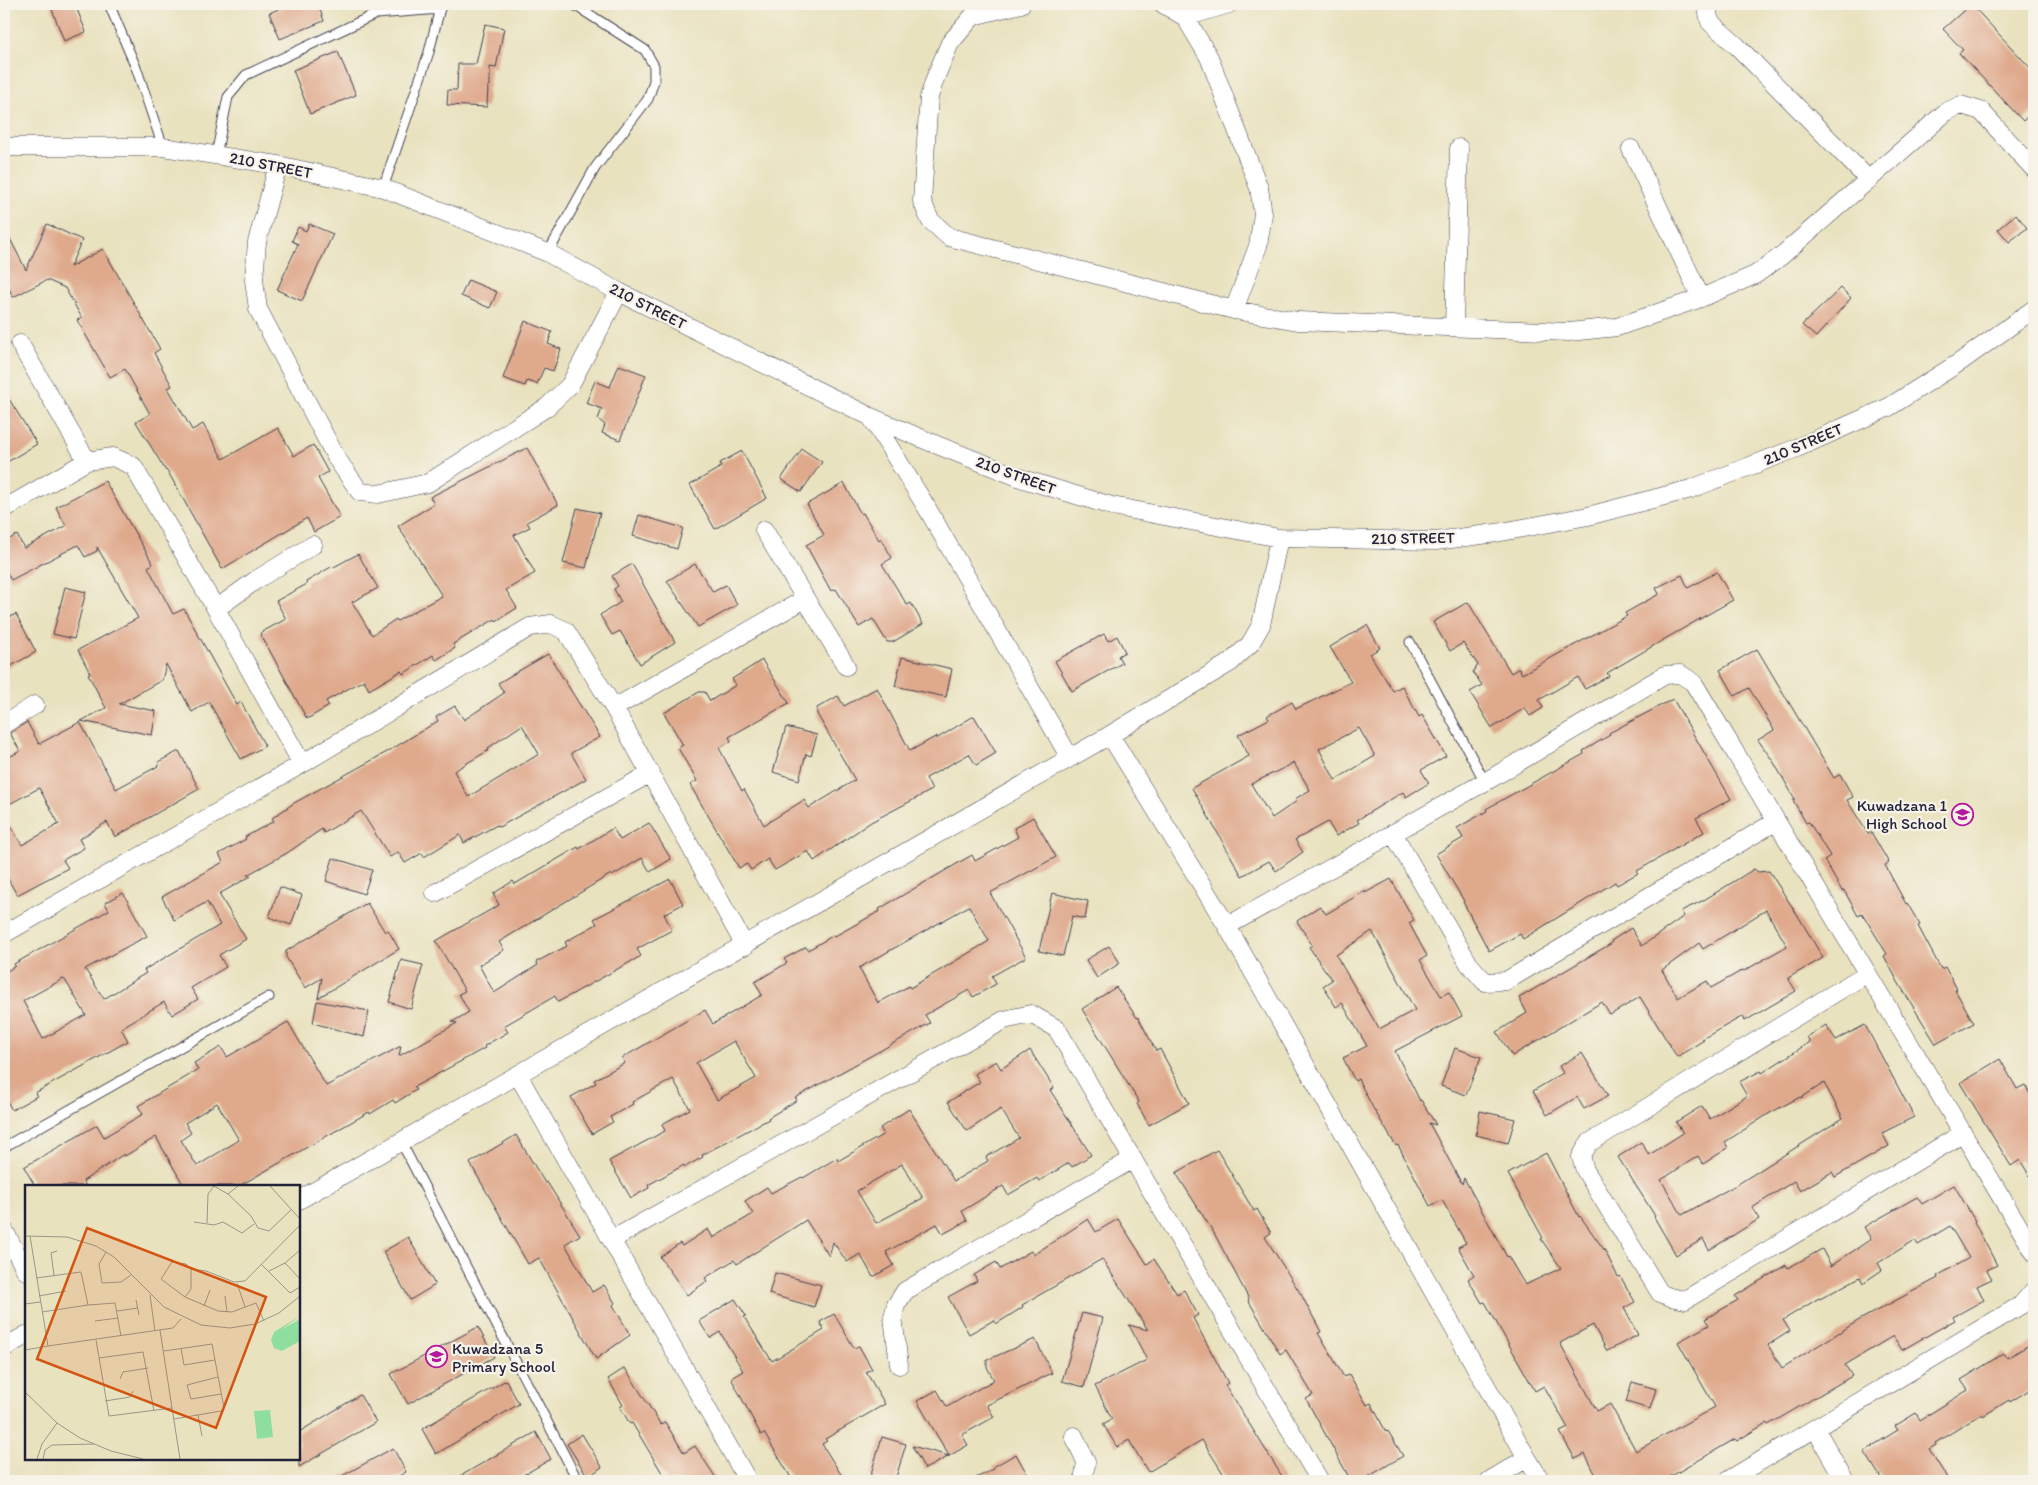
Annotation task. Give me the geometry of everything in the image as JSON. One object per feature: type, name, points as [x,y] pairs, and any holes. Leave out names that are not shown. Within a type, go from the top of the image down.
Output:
[{"type":"street","points":[[1021,4],[973,16],[950,43],[936,76],[929,97],[922,201],[930,220],[949,237],[1234,310],[1298,321],[1569,332],[1618,327],[1701,298],[1755,275],[1780,257],[1946,112],[1961,105],[1981,111],[2034,169]]},
{"type":"street","points":[[1163,4],[1185,17],[1208,57],[1258,188],[1263,214],[1258,246],[1234,310]]},
{"type":"street","points":[[1185,17],[1228,4]]},
{"type":"street","points":[[1706,4],[1710,22],[1738,47],[1868,179]]},
{"type":"street","name":"210 STREET","points":[[4,147],[163,147],[278,166],[383,188],[548,253],[619,292],[871,416],[937,446],[1066,494],[1112,506],[1278,538],[1436,541],[1496,533],[1588,516],[1691,489],[1797,448],[1888,407],[1960,362],[2034,309]]},
{"type":"street","points":[[1454,326],[1459,148]]},
{"type":"street","points":[[1631,149],[1701,298]]},
{"type":"street","points":[[278,166],[257,242],[254,280],[258,309],[337,459],[360,492],[378,494],[428,483],[547,407],[570,385],[619,292]]},
{"type":"street","points":[[20,344],[87,460]]},
{"type":"street","points":[[871,416],[927,508],[1070,758]]},
{"type":"street","points":[[4,509],[87,460],[113,457],[133,466],[216,609],[302,764]]},
{"type":"street","points":[[764,530],[846,666]]},
{"type":"street","points":[[300,1199],[1110,736],[1231,662],[1250,644],[1261,625],[1278,538]]},
{"type":"street","points":[[216,609],[256,580],[313,545]]},
{"type":"street","points":[[614,708],[805,599]]},
{"type":"street","points":[[4,934],[302,764],[530,627],[552,624],[566,631],[614,708],[745,946]]},
{"type":"street","points":[[1227,926],[1485,782],[1665,675],[1680,674],[1692,682],[2034,1252]]},
{"type":"street","points":[[4,724],[35,705]]},
{"type":"street","points":[[1110,736],[1227,926],[1526,1458],[1541,1481]]},
{"type":"street","points":[[435,893],[651,773]]},
{"type":"street","points":[[1393,834],[1469,964],[1485,982],[1506,981],[1775,822]]},
{"type":"street","points":[[1866,974],[1589,1143],[1581,1157],[1590,1178],[1660,1292],[1670,1297],[1685,1300],[1962,1134]]},
{"type":"street","points":[[612,1239],[1004,1020],[1032,1014],[1057,1028],[1320,1481]]},
{"type":"street","points":[[518,1075],[748,1481]]},
{"type":"street","points":[[899,1365],[893,1317],[896,1305],[905,1291],[1133,1159]]},
{"type":"street","points":[[4,1230],[25,1269]]},
{"type":"street","points":[[1727,1481],[2021,1305],[2034,1290]]},
{"type":"street","points":[[4,1348],[25,1336]]},
{"type":"street","points":[[1815,1428],[1845,1481]]},
{"type":"street","points":[[1074,1436],[1086,1462],[1083,1481]]},
{"type":"street","points":[[1489,1481],[1526,1458]]},
{"type":"lane","points":[[109,4],[137,70],[163,147]]},
{"type":"lane","points":[[548,253],[595,168],[648,99],[654,81],[654,66],[645,50],[573,4]]},
{"type":"lane","points":[[216,156],[228,97],[246,75],[376,14],[440,6],[429,52],[383,188]]},
{"type":"lane","points":[[1410,642],[1485,782]]},
{"type":"lane","points":[[4,1147],[269,997]]},
{"type":"lane","points":[[401,1142],[578,1481]]},
{"type":"building","points":[[50,4],[75,4],[86,32],[64,41]]},
{"type":"building","points":[[291,4],[318,4],[324,21],[280,39],[269,13]]},
{"type":"building","points":[[1971,4],[2034,72],[2034,110],[2023,121],[1959,53],[1963,50],[1943,29]]},
{"type":"building","points":[[485,24],[504,28],[496,68],[490,67],[487,107],[447,105],[448,90],[457,90],[458,64],[476,64]]},
{"type":"building","points":[[338,52],[356,95],[310,114],[293,70]]},
{"type":"building","points":[[2016,214],[2027,228],[2009,242],[1998,229]]},
{"type":"building","points":[[47,224],[82,240],[70,267],[103,249],[160,349],[154,353],[172,386],[168,388],[192,430],[203,424],[223,459],[278,428],[294,456],[313,445],[328,472],[318,478],[340,517],[314,532],[307,518],[222,569],[167,470],[136,422],[150,414],[125,369],[110,377],[77,320],[82,318],[65,288],[47,280],[13,297],[4,277],[4,227],[26,270]]},
{"type":"building","points":[[309,224],[333,234],[302,301],[277,290],[298,244],[292,241],[298,227],[306,231]]},
{"type":"building","points":[[468,280],[497,292],[490,308],[461,296]]},
{"type":"building","points":[[1841,288],[1851,298],[1816,337],[1802,325]]},
{"type":"building","points":[[525,321],[552,332],[548,344],[561,349],[553,371],[544,368],[537,384],[527,381],[525,386],[503,378]]},
{"type":"building","points":[[619,365],[646,375],[620,440],[602,433],[605,425],[598,419],[602,409],[586,403],[595,381],[610,387]]},
{"type":"building","points":[[4,391],[37,444],[4,464]]},
{"type":"building","points":[[527,448],[558,505],[527,522],[530,527],[514,535],[535,573],[506,590],[517,608],[453,644],[455,648],[436,660],[433,655],[403,674],[401,671],[369,690],[364,680],[326,701],[329,706],[307,719],[260,633],[286,619],[276,601],[307,584],[306,582],[331,567],[358,554],[378,588],[352,602],[372,635],[396,619],[397,621],[442,596],[398,526],[434,504],[430,497]]},
{"type":"building","points":[[802,449],[822,462],[801,492],[781,479]]},
{"type":"building","points":[[742,451],[767,498],[715,529],[690,485],[721,467],[720,463]]},
{"type":"building","points":[[105,481],[153,564],[148,567],[173,614],[184,609],[237,705],[241,702],[265,746],[241,759],[209,702],[192,712],[166,664],[162,680],[119,704],[156,711],[152,735],[81,721],[106,708],[78,650],[138,618],[97,547],[97,551],[85,557],[78,545],[11,580],[4,567],[4,542],[17,535],[24,548],[66,526],[56,507]]},
{"type":"building","points":[[844,483],[861,514],[863,513],[879,540],[881,538],[892,558],[882,564],[907,605],[911,603],[923,624],[893,642],[887,642],[873,619],[859,627],[836,589],[831,591],[806,545],[824,535],[807,504]]},
{"type":"building","points":[[577,508],[600,513],[586,568],[563,563]]},
{"type":"building","points":[[639,515],[683,528],[677,549],[633,536]]},
{"type":"building","points":[[632,564],[675,642],[640,664],[620,631],[612,635],[600,615],[621,602],[614,589],[618,586],[612,576]]},
{"type":"building","points":[[695,564],[713,592],[726,585],[737,605],[698,627],[667,581]]},
{"type":"building","points":[[1717,572],[1733,600],[1607,673],[1609,676],[1585,689],[1578,677],[1539,700],[1543,708],[1530,716],[1525,708],[1492,728],[1470,692],[1482,685],[1473,672],[1478,665],[1463,643],[1450,651],[1433,622],[1468,602],[1511,673],[1519,668],[1522,674],[1627,616],[1625,613],[1659,594],[1656,588],[1682,575],[1688,588]]},
{"type":"building","points":[[65,587],[86,592],[74,639],[53,634]]},
{"type":"building","points":[[16,614],[36,652],[4,670],[4,620]]},
{"type":"building","points":[[1367,625],[1380,648],[1370,654],[1393,691],[1402,686],[1419,717],[1422,715],[1446,756],[1421,770],[1429,783],[1406,797],[1403,792],[1357,820],[1359,823],[1336,836],[1328,822],[1295,840],[1303,852],[1276,871],[1269,861],[1242,876],[1192,788],[1249,756],[1238,735],[1269,719],[1267,716],[1292,702],[1296,709],[1351,682],[1330,647]],"holes":[[[1359,728],[1375,756],[1335,780],[1319,749]],[[1294,763],[1310,790],[1295,799],[1297,801],[1272,818],[1251,784]]]},
{"type":"building","points":[[1104,634],[1108,641],[1117,636],[1125,652],[1118,656],[1122,663],[1072,691],[1055,661]]},
{"type":"building","points":[[1757,649],[1834,778],[1840,774],[1853,797],[1847,800],[1868,834],[1871,832],[1889,863],[1885,865],[1906,904],[1920,925],[1918,926],[1941,969],[1945,967],[1957,989],[1955,990],[1974,1023],[1936,1044],[1898,982],[1884,956],[1887,954],[1862,913],[1858,916],[1844,890],[1842,891],[1824,860],[1830,856],[1809,822],[1806,823],[1793,800],[1795,799],[1773,761],[1758,740],[1774,730],[1749,688],[1735,696],[1720,670]]},
{"type":"building","points":[[548,654],[600,737],[571,753],[586,779],[499,827],[497,825],[464,843],[460,835],[424,857],[422,853],[405,863],[398,852],[390,857],[361,811],[324,833],[322,829],[287,853],[247,875],[251,876],[219,894],[246,939],[219,955],[226,967],[191,988],[198,999],[172,1015],[164,1002],[121,1028],[128,1041],[35,1093],[37,1096],[12,1110],[4,1096],[4,973],[15,966],[14,964],[109,910],[105,903],[123,893],[147,936],[85,969],[104,999],[146,973],[144,970],[220,925],[207,902],[174,920],[162,897],[223,862],[219,854],[274,821],[272,818],[294,803],[387,752],[438,721],[436,717],[455,706],[464,720],[504,693],[498,683]],"holes":[[[522,725],[539,754],[468,797],[454,771],[489,750],[488,748]],[[63,979],[86,1015],[43,1039],[23,1001]]]},
{"type":"building","points":[[902,657],[952,669],[946,697],[895,686]]},
{"type":"building","points":[[762,660],[789,703],[729,737],[731,741],[719,748],[742,791],[744,789],[764,825],[804,800],[809,808],[855,780],[817,714],[817,708],[838,696],[844,706],[877,688],[910,751],[937,736],[936,739],[974,716],[996,753],[976,765],[969,754],[926,778],[932,790],[871,822],[814,861],[808,851],[775,870],[768,859],[751,870],[747,864],[739,868],[690,785],[697,781],[678,748],[683,745],[664,713],[699,692],[705,692],[710,701],[736,685],[732,679]]},
{"type":"building","points":[[1673,699],[1731,799],[1696,818],[1704,832],[1637,871],[1638,873],[1617,885],[1615,882],[1523,939],[1520,934],[1489,951],[1464,901],[1436,854],[1463,838],[1457,828],[1487,811],[1486,809],[1584,754],[1583,751],[1610,735],[1609,733]]},
{"type":"building","points":[[27,722],[39,744],[80,722],[116,789],[160,765],[158,762],[179,751],[199,789],[115,837],[107,822],[79,839],[84,848],[63,860],[68,868],[17,895],[4,872],[4,815],[22,845],[59,824],[39,788],[4,807],[4,760],[20,751],[10,733]]},
{"type":"building","points":[[786,727],[817,735],[811,756],[806,754],[799,780],[773,772]]},
{"type":"building","points":[[1033,817],[1056,857],[990,893],[1026,957],[992,976],[996,984],[973,997],[969,990],[925,1015],[930,1023],[795,1098],[797,1100],[769,1119],[702,1155],[703,1157],[685,1167],[684,1165],[648,1185],[649,1188],[631,1198],[609,1161],[665,1131],[662,1124],[690,1109],[673,1079],[632,1102],[633,1104],[610,1117],[613,1122],[592,1134],[571,1097],[596,1083],[594,1080],[625,1063],[622,1058],[705,1010],[713,1024],[762,995],[755,982],[787,963],[784,959],[806,947],[808,950],[835,936],[972,855],[975,861],[1018,837],[1014,828]],"holes":[[[969,906],[989,941],[910,988],[909,986],[878,1003],[859,968]],[[734,1041],[756,1078],[717,1100],[696,1063]]]},
{"type":"building","points":[[649,823],[671,859],[650,872],[642,858],[612,876],[611,874],[499,942],[504,950],[479,965],[494,993],[538,965],[536,962],[567,946],[565,942],[597,924],[594,919],[670,879],[683,904],[664,914],[672,930],[637,949],[641,956],[558,1002],[555,996],[504,1026],[508,1032],[484,1046],[485,1048],[414,1087],[416,1090],[395,1103],[393,1100],[370,1114],[369,1112],[241,1185],[183,1185],[156,1137],[125,1156],[124,1154],[83,1181],[85,1185],[34,1185],[24,1167],[97,1125],[104,1137],[143,1114],[138,1106],[198,1070],[194,1063],[221,1047],[227,1057],[288,1022],[326,1086],[401,1046],[399,1056],[457,1023],[452,1022],[469,1012],[459,994],[465,991],[436,941],[499,905],[493,894],[513,881],[515,884],[613,828],[620,840]],"holes":[[[217,1103],[239,1140],[197,1166],[181,1140],[191,1133],[185,1123]]]},
{"type":"building","points":[[333,858],[372,870],[364,894],[326,881]]},
{"type":"building","points":[[1754,869],[1758,872],[1769,871],[1823,958],[1788,978],[1796,991],[1745,1021],[1743,1016],[1702,1039],[1704,1040],[1677,1057],[1640,997],[1610,1015],[1602,1002],[1512,1056],[1497,1032],[1527,1013],[1519,998],[1612,943],[1611,941],[1631,928],[1642,946],[1684,916],[1681,911],[1704,900]],"holes":[[[1766,910],[1787,946],[1711,988],[1707,981],[1678,998],[1662,970],[1699,943],[1703,949]]]},
{"type":"building","points":[[1391,879],[1414,920],[1409,923],[1427,956],[1420,960],[1441,996],[1449,992],[1462,1016],[1395,1051],[1420,1101],[1436,1125],[1429,1123],[1462,1184],[1464,1178],[1507,1257],[1525,1285],[1561,1268],[1541,1239],[1543,1238],[1508,1174],[1546,1153],[1579,1217],[1605,1251],[1618,1277],[1620,1276],[1635,1302],[1624,1308],[1638,1335],[1607,1351],[1593,1325],[1560,1343],[1597,1411],[1610,1404],[1636,1451],[1715,1407],[1678,1342],[1709,1325],[1705,1319],[1738,1300],[1735,1296],[1786,1265],[1788,1268],[1822,1249],[1831,1266],[1871,1239],[1864,1227],[1917,1197],[1922,1204],[1954,1185],[1997,1265],[1987,1270],[1992,1279],[1977,1286],[1984,1300],[1953,1317],[1955,1320],[1902,1350],[1893,1336],[1845,1365],[1852,1376],[1768,1425],[1766,1423],[1737,1441],[1735,1439],[1663,1481],[1599,1481],[1585,1454],[1575,1459],[1560,1432],[1568,1428],[1544,1386],[1535,1391],[1485,1302],[1482,1303],[1468,1279],[1474,1275],[1458,1247],[1466,1243],[1442,1200],[1430,1206],[1398,1145],[1396,1146],[1358,1079],[1355,1081],[1343,1058],[1367,1046],[1342,1003],[1336,1007],[1323,986],[1332,980],[1309,947],[1312,945],[1297,921],[1320,906],[1326,914],[1365,891],[1365,893]],"holes":[[[1372,931],[1415,1010],[1379,1029],[1336,955]],[[1950,1226],[1969,1258],[1937,1276],[1938,1278],[1861,1319],[1782,1368],[1768,1345],[1790,1331],[1783,1320],[1819,1298],[1860,1277],[1863,1283],[1882,1270],[1878,1263],[1915,1240],[1918,1245]]]},
{"type":"building","points":[[280,887],[302,895],[291,925],[269,917]]},
{"type":"building","points":[[1052,893],[1088,901],[1085,919],[1072,916],[1063,956],[1039,951]]},
{"type":"building","points":[[367,903],[385,932],[388,930],[399,949],[318,998],[322,978],[305,988],[286,957],[286,951]]},
{"type":"building","points":[[1109,946],[1120,963],[1097,978],[1086,960]]},
{"type":"building","points":[[401,960],[423,965],[411,1009],[389,1002]]},
{"type":"building","points":[[1116,987],[1138,1017],[1156,1051],[1160,1049],[1189,1103],[1149,1125],[1137,1104],[1139,1102],[1082,1009]]},
{"type":"building","points":[[317,1001],[369,1011],[364,1037],[313,1023]]},
{"type":"building","points":[[1826,1025],[1836,1040],[1865,1025],[1914,1117],[1882,1133],[1889,1146],[1835,1177],[1832,1172],[1800,1191],[1794,1181],[1752,1208],[1759,1219],[1729,1238],[1709,1250],[1703,1239],[1676,1255],[1655,1216],[1618,1157],[1641,1142],[1649,1155],[1683,1133],[1676,1122],[1702,1106],[1710,1119],[1747,1096],[1739,1082],[1761,1071],[1762,1073],[1810,1042],[1807,1037]],"holes":[[[1824,1083],[1843,1118],[1738,1184],[1682,1215],[1661,1180],[1698,1156],[1703,1164],[1728,1148],[1725,1142],[1770,1113],[1801,1098]]]},
{"type":"building","points":[[1455,1048],[1481,1057],[1466,1095],[1441,1086]]},
{"type":"building","points":[[1030,1050],[1054,1088],[1050,1090],[1091,1155],[1072,1167],[1069,1163],[1039,1181],[1037,1178],[1008,1195],[1003,1186],[962,1211],[967,1221],[943,1234],[937,1224],[886,1252],[894,1265],[873,1277],[860,1254],[847,1262],[833,1242],[829,1256],[806,1220],[737,1264],[734,1260],[705,1278],[707,1281],[687,1295],[660,1257],[680,1243],[682,1246],[708,1229],[713,1238],[753,1214],[745,1201],[767,1187],[771,1193],[803,1178],[837,1158],[838,1161],[884,1134],[880,1128],[909,1109],[954,1181],[988,1161],[986,1157],[1019,1138],[1001,1109],[967,1131],[948,1102],[980,1082],[975,1074],[996,1061],[1001,1069]],"holes":[[[902,1164],[923,1198],[876,1223],[857,1191]]]},
{"type":"building","points":[[1582,1053],[1608,1096],[1584,1109],[1577,1097],[1547,1115],[1533,1091],[1563,1073],[1559,1066]]},
{"type":"building","points":[[2000,1059],[2017,1089],[2025,1085],[2034,1101],[2034,1183],[2020,1160],[2011,1166],[1960,1083]]},
{"type":"building","points":[[1480,1111],[1515,1119],[1508,1143],[1476,1135]]},
{"type":"building","points":[[516,1135],[580,1235],[565,1244],[592,1292],[604,1285],[630,1335],[596,1359],[539,1258],[528,1264],[470,1163]]},
{"type":"building","points":[[1217,1150],[1254,1211],[1257,1209],[1271,1233],[1265,1237],[1302,1296],[1321,1332],[1318,1333],[1344,1377],[1349,1374],[1367,1405],[1371,1403],[1386,1432],[1388,1431],[1403,1456],[1361,1481],[1351,1481],[1306,1399],[1313,1395],[1286,1350],[1280,1354],[1248,1300],[1214,1233],[1176,1173]]},
{"type":"building","points":[[1088,1219],[1096,1232],[1118,1219],[1147,1264],[1154,1259],[1177,1294],[1184,1290],[1198,1315],[1193,1318],[1228,1383],[1225,1385],[1285,1481],[1228,1481],[1202,1440],[1148,1472],[1129,1440],[1117,1447],[1103,1424],[1112,1419],[1095,1386],[1147,1360],[1129,1325],[1148,1330],[1102,1259],[1022,1305],[1023,1307],[996,1324],[994,1320],[969,1334],[948,1297],[977,1281],[974,1275],[996,1262],[1000,1269],[1031,1251],[1033,1255]]},
{"type":"building","points":[[408,1237],[435,1285],[410,1300],[383,1252]]},
{"type":"building","points":[[775,1273],[821,1285],[814,1307],[769,1294]]},
{"type":"building","points":[[735,1299],[772,1361],[824,1330],[820,1322],[834,1314],[854,1348],[859,1346],[872,1369],[866,1372],[885,1404],[825,1439],[827,1441],[822,1444],[845,1481],[793,1481],[764,1433],[761,1435],[731,1378],[743,1371],[720,1332],[710,1338],[699,1321]]},
{"type":"building","points":[[1082,1313],[1103,1318],[1084,1387],[1062,1381]]},
{"type":"building","points":[[478,1327],[494,1357],[408,1404],[391,1374]]},
{"type":"building","points":[[1035,1339],[1052,1373],[987,1405],[994,1417],[962,1435],[968,1445],[949,1456],[917,1401],[937,1390],[947,1407],[994,1380],[987,1367],[987,1360]]},
{"type":"building","points":[[2034,1342],[2034,1387],[2010,1402],[2009,1400],[1983,1416],[1982,1414],[1935,1443],[1936,1445],[1929,1449],[1949,1481],[1883,1481],[1864,1451],[1898,1430],[1895,1426],[1916,1413],[1920,1420],[1968,1390],[1961,1380],[2004,1353],[2007,1358]]},
{"type":"building","points":[[625,1368],[661,1425],[665,1422],[684,1453],[695,1446],[718,1481],[667,1481],[632,1423],[630,1424],[620,1407],[623,1405],[608,1379]]},
{"type":"building","points":[[506,1380],[519,1404],[436,1454],[422,1429]]},
{"type":"building","points":[[1632,1382],[1656,1389],[1650,1409],[1626,1402]]},
{"type":"building","points":[[360,1395],[376,1422],[299,1467],[300,1431]]},
{"type":"building","points":[[536,1432],[551,1459],[513,1481],[452,1481]]},
{"type":"building","points":[[582,1434],[602,1467],[588,1477],[567,1444]]},
{"type":"building","points":[[882,1437],[906,1444],[895,1481],[870,1477]]},
{"type":"building","points":[[912,1446],[949,1456],[925,1469]]},
{"type":"building","points":[[393,1448],[406,1472],[390,1481],[333,1481]]},
{"type":"building","points":[[1016,1454],[1031,1481],[970,1481],[994,1469],[993,1467]]},
{"type":"place","name":"Kuwadzana 1 High School","points":[[1963,814]]},
{"type":"place","name":"Kuwadzana 5 Primary School","points":[[436,1357]]}]
